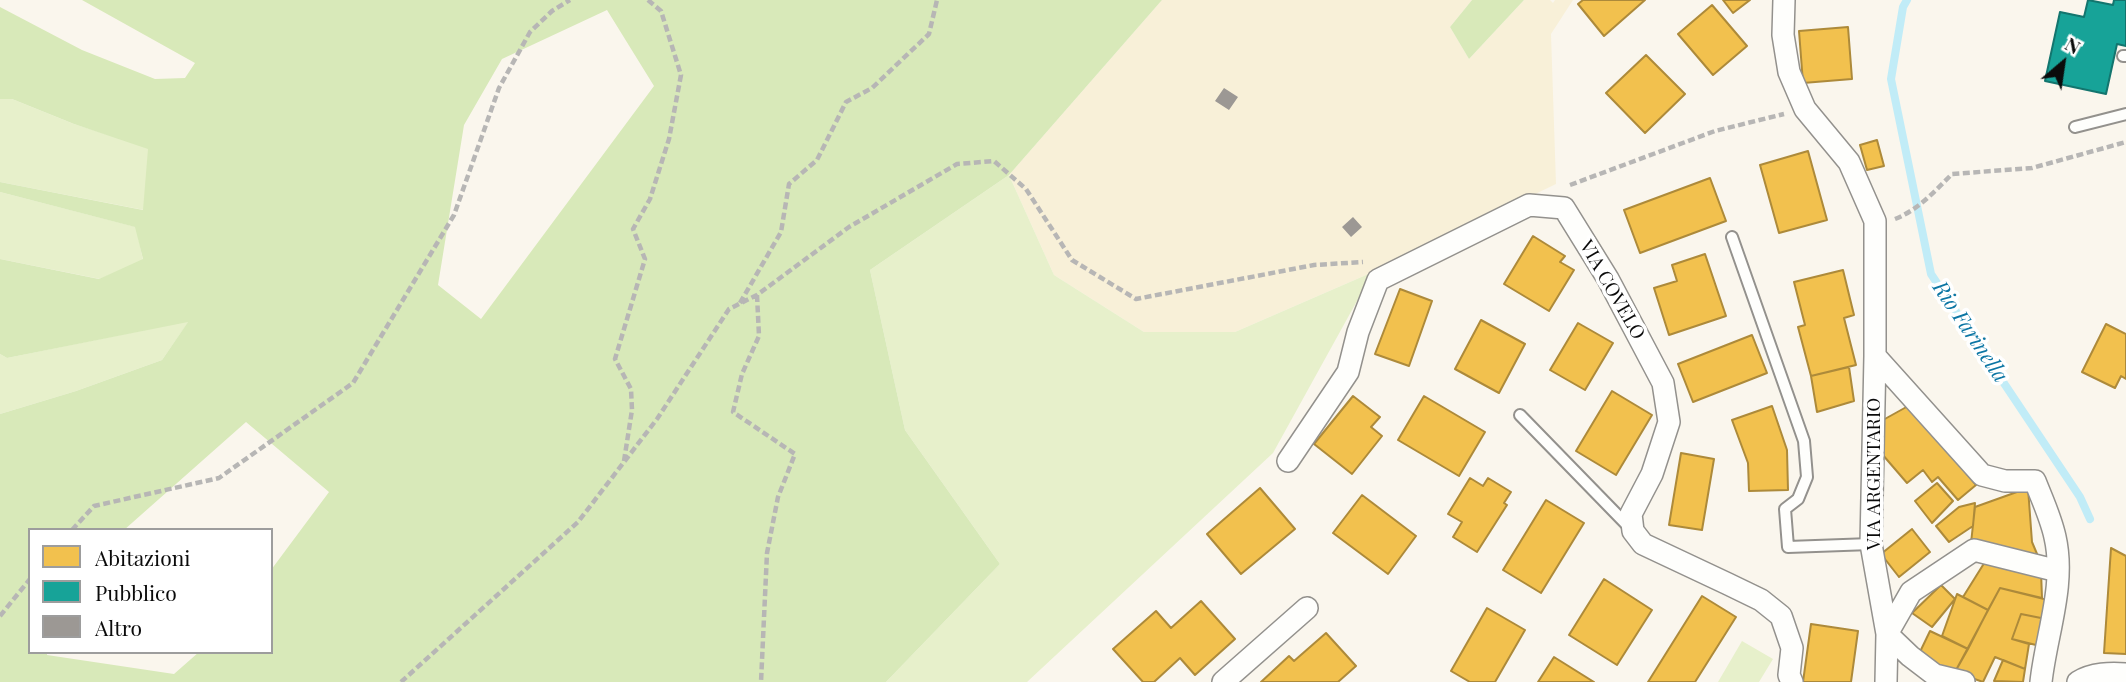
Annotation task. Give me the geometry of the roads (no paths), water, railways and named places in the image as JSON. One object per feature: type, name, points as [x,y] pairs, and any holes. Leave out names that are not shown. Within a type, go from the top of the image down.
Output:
[{"type":"street","name":"VIA ARGENTARIO","points":[[1784,0],[1783,35],[1789,72],[1805,109],[1849,162],[1875,221],[1871,544],[1887,634]]},
{"type":"street","name":"VIA COVELO","points":[[1287,461],[1348,372],[1358,332],[1378,280],[1455,244],[1528,205],[1564,208],[1608,279],[1663,383],[1669,422],[1652,474],[1631,514],[1633,531]]},
{"type":"street","points":[[1875,356],[1982,475],[2005,481],[2035,481],[2056,537],[2058,571],[2041,682]]},
{"type":"street","points":[[1633,531],[1643,544],[1728,583],[1760,600],[1781,616],[1791,648],[1789,675],[1792,682]]},
{"type":"street","points":[[1886,682],[1887,634],[1911,592],[1974,550],[2058,571]]},
{"type":"street","points":[[1223,682],[1307,608]]},
{"type":"street","points":[[1887,634],[1935,675],[1964,682]]},
{"type":"street","points":[[2082,680],[2109,673],[2126,674]]},
{"type":"lane","points":[[2075,127],[2126,114]]},
{"type":"lane","points":[[1732,237],[1804,441],[1807,477],[1798,499],[1785,509],[1788,547],[1871,544]]},
{"type":"lane","points":[[1520,415],[1633,531]]},
{"type":"waterway","name":"Rio Farinella","points":[[1907,0],[1903,7],[1891,79],[1931,274],[2080,497],[2090,519]]}]
